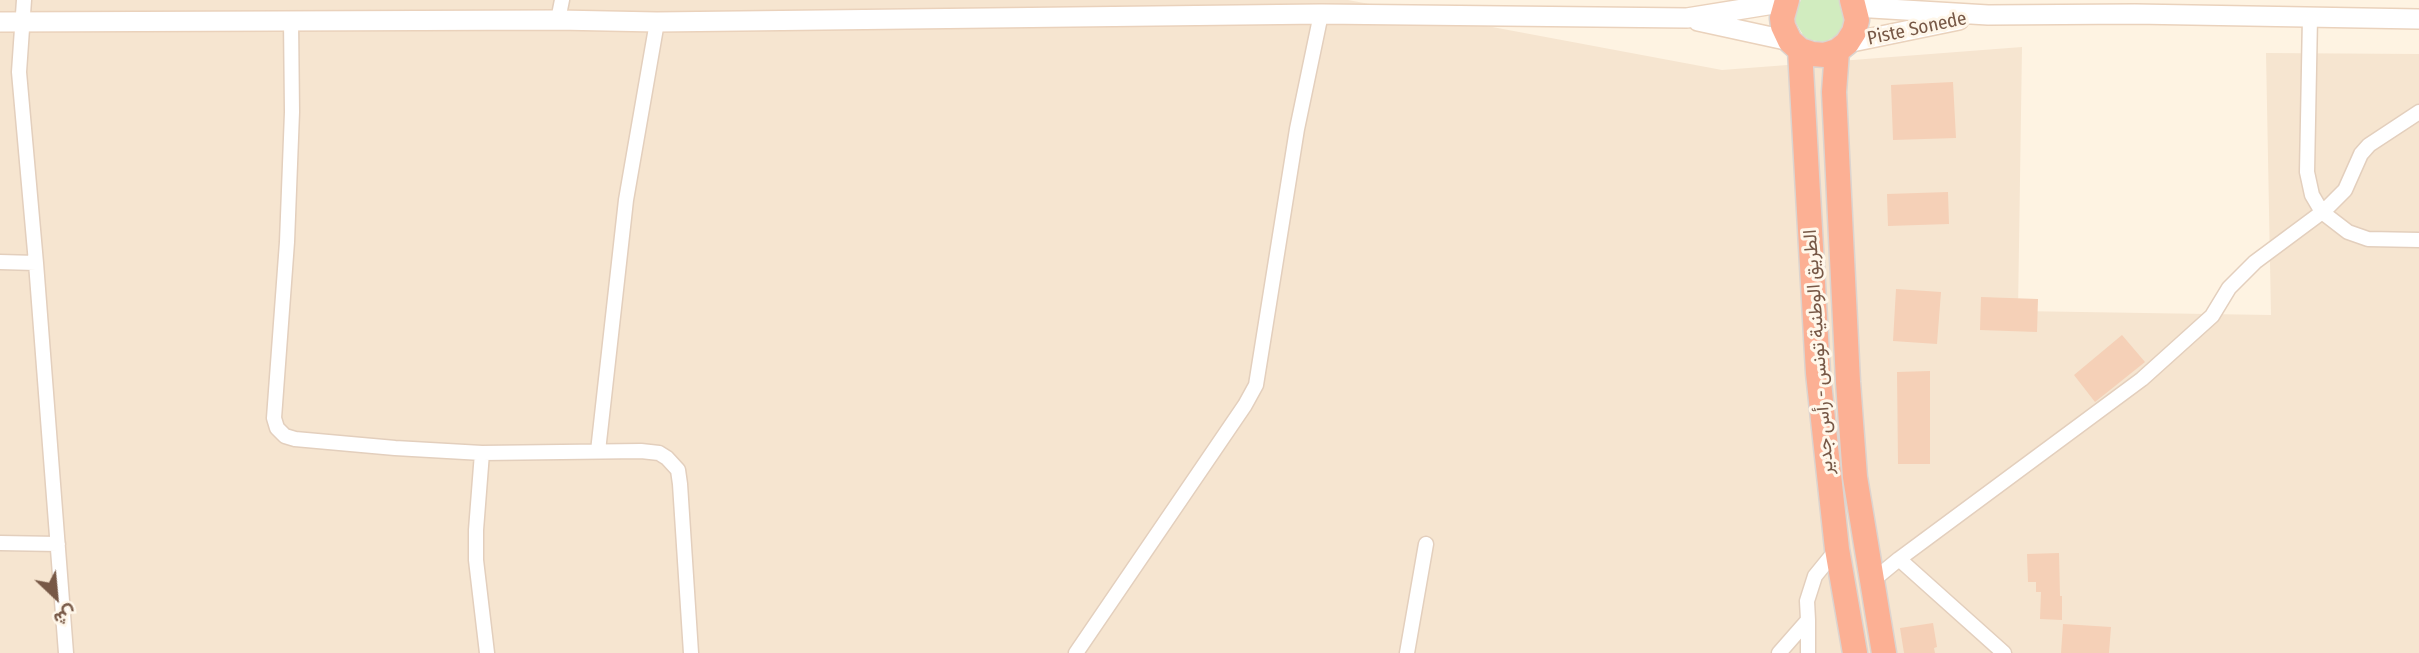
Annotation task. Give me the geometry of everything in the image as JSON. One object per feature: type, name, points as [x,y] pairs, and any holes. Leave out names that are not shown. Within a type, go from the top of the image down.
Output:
[{"type":"highway","name":"الطريق الوطنية تونس - رأس جدير","points":[[1787,1],[1783,10],[1783,26],[1795,45],[1817,360],[1837,549],[1855,653]]},
{"type":"highway","name":"الطريق الوطنية تونس - رأس جدير","points":[[1853,3],[1857,20],[1854,32],[1842,47],[1834,92],[1836,135],[1855,477],[1884,653]]},
{"type":"highway","points":[[1795,45],[1812,54],[1825,55],[1842,47]]},
{"type":"street","points":[[24,0],[19,72],[66,653]]},
{"type":"street","points":[[558,20],[562,0]]},
{"type":"street","points":[[0,22],[657,22],[1335,10],[1687,18],[1787,1]]},
{"type":"street","name":"Piste Sonede","points":[[1853,3],[1988,15],[2419,19]]},
{"type":"street","points":[[1076,653],[1256,385],[1297,129],[1335,10]]},
{"type":"street","name":"Piste Sonede","points":[[1842,47],[1988,15]]},
{"type":"street","points":[[2310,17],[2306,172],[2312,194],[2322,212],[2348,232],[2368,239],[2419,240]]},
{"type":"street","points":[[1687,18],[1795,45]]},
{"type":"street","points":[[291,20],[292,112],[287,242],[274,418],[277,428],[285,436],[295,439],[482,453],[659,453],[678,470],[691,653]]},
{"type":"street","points":[[598,451],[626,201],[657,22]]},
{"type":"street","points":[[1871,582],[2142,379],[2212,316],[2229,288],[2256,262],[2322,212],[2345,190],[2361,154],[2369,145],[2419,112]]},
{"type":"street","points":[[0,262],[36,263]]},
{"type":"street","points":[[482,453],[476,560],[486,653]]},
{"type":"street","points":[[0,543],[58,544]]},
{"type":"street","points":[[1407,653],[1426,544]]},
{"type":"street","points":[[1808,653],[1807,601],[1815,576],[1837,549]]},
{"type":"street","points":[[1899,559],[2004,653]]},
{"type":"street","points":[[1779,653],[1808,620]]},
{"type":"shaded area","points":[[0,0],[1348,0],[1722,70],[2022,47],[2018,311],[2271,315],[2266,53],[2419,54],[2419,653],[0,653]]},
{"type":"green space","points":[[1801,0],[1840,0],[1845,9],[1844,27],[1839,34],[1825,42],[1809,40],[1803,35],[1795,21],[1795,13]]},
{"type":"building","points":[[1953,82],[1956,138],[1893,140],[1891,85]]},
{"type":"building","points":[[1948,192],[1949,224],[1888,226],[1887,194]]},
{"type":"building","points":[[1896,289],[1941,292],[1937,344],[1893,341]]},
{"type":"building","points":[[1981,297],[2038,299],[2037,332],[1980,330]]},
{"type":"building","points":[[2122,335],[2145,362],[2095,402],[2074,375]]},
{"type":"building","points":[[1930,371],[1930,464],[1898,464],[1897,372]]},
{"type":"building","points":[[2059,553],[2062,620],[2040,619],[2041,592],[2036,592],[2036,582],[2028,582],[2027,554]]},
{"type":"building","points":[[1933,623],[1937,647],[1934,648],[1935,653],[1904,653],[1900,628]]},
{"type":"building","points":[[2063,624],[2111,627],[2109,653],[2061,653]]}]
